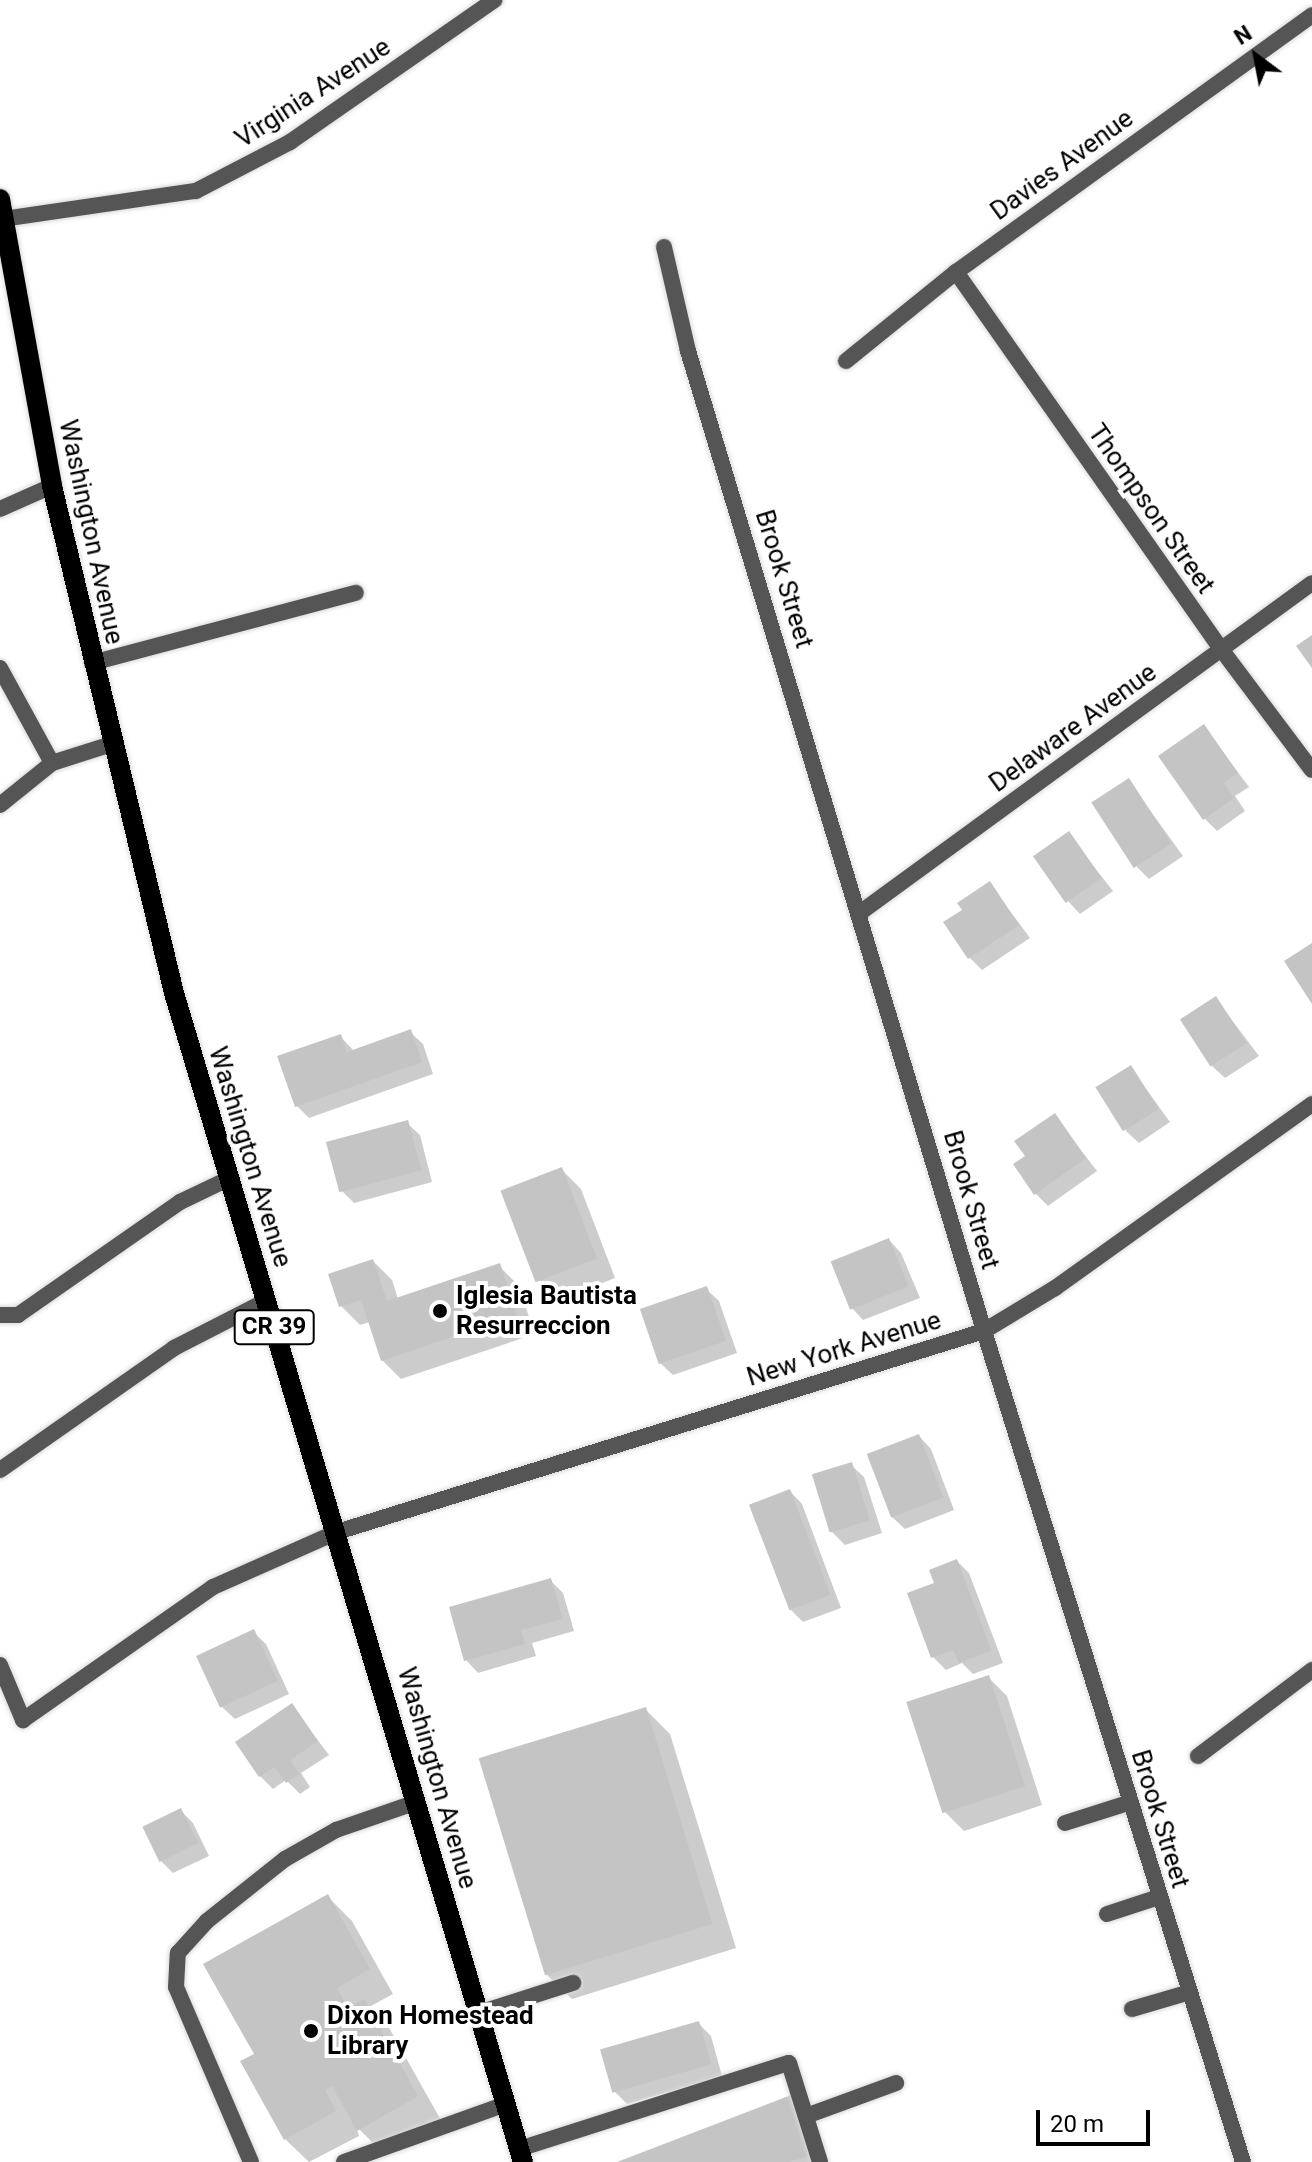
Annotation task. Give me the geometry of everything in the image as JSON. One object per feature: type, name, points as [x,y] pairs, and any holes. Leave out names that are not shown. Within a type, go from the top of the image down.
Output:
[{"type":"main road","name":"Washington Avenue","points":[[2,209],[52,486],[92,663],[174,993],[521,2155]]},
{"type":"street","name":"Virginia Avenue","points":[[2,209],[196,191],[290,142],[494,0]]},
{"type":"street","name":"Davies Avenue","points":[[846,361],[956,272],[1312,15]]},
{"type":"street","name":"Brook Street","points":[[664,247],[688,351],[861,912],[984,1331],[1243,2162]]},
{"type":"street","name":"Thompson Street","points":[[956,272],[1221,649],[1312,770]]},
{"type":"street","points":[[0,509],[52,486]]},
{"type":"street","name":"Delaware Avenue","points":[[861,912],[1312,583]]},
{"type":"street","points":[[92,663],[356,593]]},
{"type":"street","points":[[0,668],[52,763]]},
{"type":"street","points":[[0,805],[52,763],[112,744]]},
{"type":"street","name":"New York Avenue","points":[[0,1665],[23,1720],[213,1587],[337,1532],[984,1331],[1055,1288],[1312,1104]]},
{"type":"street","points":[[0,1315],[18,1315],[180,1202],[228,1179]]},
{"type":"street","points":[[0,1470],[174,1348],[266,1301]]},
{"type":"street","points":[[1198,1756],[1312,1670]]},
{"type":"street","points":[[251,2162],[176,1987],[178,1953],[207,1921],[285,1859],[336,1830],[417,1802]]},
{"type":"street","points":[[1065,1823],[1131,1802]]},
{"type":"street","points":[[1107,1914],[1159,1897]]},
{"type":"street","points":[[479,2013],[573,1983]]},
{"type":"street","points":[[1132,2009],[1190,1992]]},
{"type":"street","points":[[521,2155],[789,2063],[820,2162]]},
{"type":"street","points":[[806,2116],[896,2083]]},
{"type":"street","points":[[344,2162],[506,2104]]},
{"type":"building","points":[[1312,635],[1312,668],[1296,646]]},
{"type":"building","points":[[1204,724],[1238,773],[1224,783],[1234,798],[1203,820],[1158,756]]},
{"type":"building","points":[[1129,778],[1171,843],[1134,868],[1091,803]]},
{"type":"building","points":[[1069,831],[1102,878],[1066,903],[1033,856]]},
{"type":"building","points":[[990,881],[1019,925],[968,959],[943,922],[962,910],[957,903]]},
{"type":"building","points":[[1312,943],[1312,1004],[1284,961]]},
{"type":"building","points":[[1216,996],[1246,1043],[1210,1066],[1180,1019]]},
{"type":"building","points":[[411,1029],[422,1062],[295,1107],[277,1056],[341,1034],[347,1052]]},
{"type":"building","points":[[1131,1065],[1159,1109],[1123,1131],[1095,1087]]},
{"type":"building","points":[[1055,1113],[1086,1158],[1034,1195],[1013,1164],[1025,1156],[1014,1141]]},
{"type":"building","points":[[408,1120],[421,1170],[339,1192],[326,1142]]},
{"type":"building","points":[[562,1167],[597,1258],[536,1282],[500,1191]]},
{"type":"building","points":[[889,1238],[908,1286],[850,1310],[831,1262]]},
{"type":"building","name":"Iglesia Bautista Resurreccion","points":[[373,1259],[387,1301],[500,1263],[517,1315],[381,1361],[361,1300],[339,1307],[328,1274]]},
{"type":"building","points":[[707,1286],[726,1341],[659,1364],[640,1309]]},
{"type":"building","points":[[919,1434],[943,1497],[891,1518],[867,1454]]},
{"type":"building","points":[[852,1462],[870,1520],[830,1533],[812,1474]]},
{"type":"building","points":[[790,1489],[830,1594],[789,1610],[749,1505]]},
{"type":"building","points":[[957,1559],[991,1650],[959,1663],[953,1650],[931,1658],[907,1593],[934,1583],[929,1570]]},
{"type":"building","points":[[551,1578],[563,1619],[521,1630],[525,1644],[464,1661],[449,1607]]},
{"type":"building","points":[[254,1629],[278,1681],[220,1708],[196,1656]]},
{"type":"building","points":[[989,1675],[1025,1786],[942,1813],[906,1702]]},
{"type":"building","points":[[292,1703],[318,1741],[290,1760],[299,1774],[286,1783],[275,1767],[259,1777],[235,1742]]},
{"type":"building","points":[[646,1707],[712,1924],[545,1975],[479,1758]]},
{"type":"building","points":[[181,1808],[198,1843],[159,1862],[142,1827]]},
{"type":"building","name":"Dixon Homestead Library","points":[[328,1894],[370,1969],[337,1988],[348,2008],[364,1999],[418,2096],[357,2131],[332,2086],[325,2090],[336,2111],[284,2140],[240,2061],[254,2054],[203,1964]]},
{"type":"building","points":[[699,2021],[711,2064],[612,2093],[600,2049]]},
{"type":"building","points":[[791,2095],[811,2155],[789,2162],[617,2162]]},
{"type":"place","name":"Iglesia Bautista Resurreccion","points":[[440,1311]]},
{"type":"place","name":"Dixon Homestead Library","points":[[311,2031]]}]
